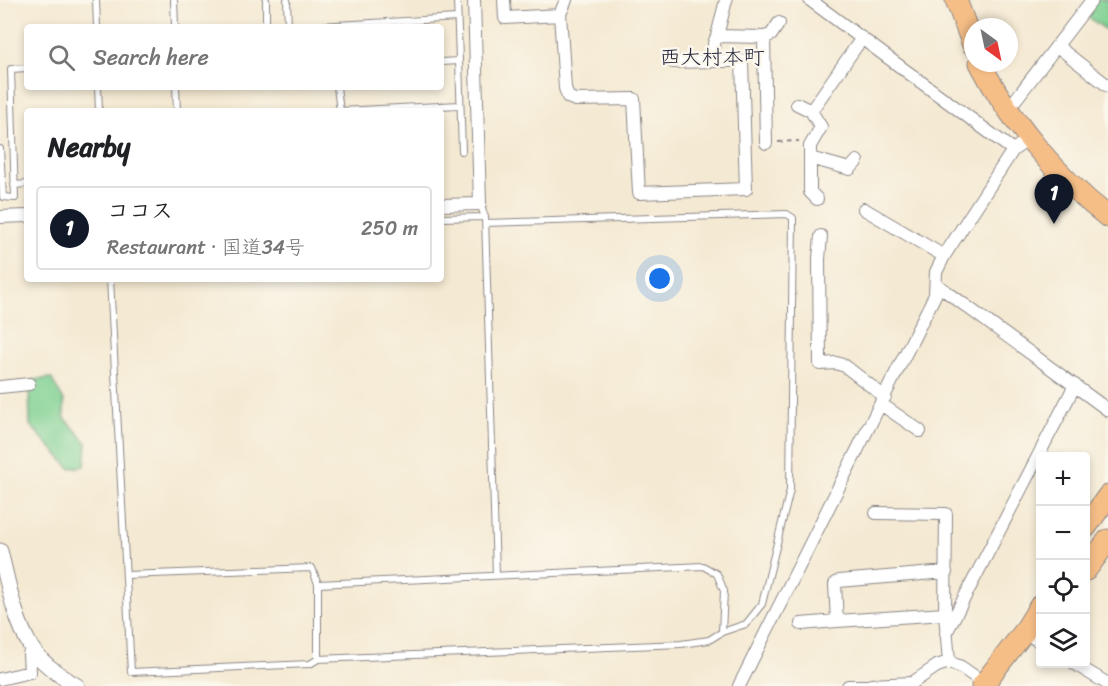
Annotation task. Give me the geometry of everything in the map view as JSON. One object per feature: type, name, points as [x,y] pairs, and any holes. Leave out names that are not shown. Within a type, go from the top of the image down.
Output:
[{"type":"highway","points":[[956,0],[964,21]]},
{"type":"highway","points":[[986,72],[1009,108],[1022,144],[1108,217]]},
{"type":"highway","points":[[1090,521],[1108,496]]},
{"type":"highway","points":[[1090,565],[1108,540]]},
{"type":"highway","points":[[988,685],[1035,635],[1039,614]]},
{"type":"street","points":[[444,204],[480,204],[474,0]]},
{"type":"street","points":[[504,0],[505,18],[560,15]]},
{"type":"street","points":[[566,0],[560,15],[565,88],[568,97],[574,100],[634,99],[639,193],[746,189],[742,61],[673,62]]},
{"type":"street","points":[[714,61],[714,43],[726,0]]},
{"type":"street","points":[[739,686],[935,294],[936,272],[944,256],[1022,144],[862,38],[810,0]]},
{"type":"street","points":[[1009,108],[1092,0]]},
{"type":"street","points":[[766,143],[767,36],[779,23]]},
{"type":"street","points":[[717,36],[767,36]]},
{"type":"street","points":[[767,36],[772,53]]},
{"type":"street","points":[[811,111],[827,77],[862,38]]},
{"type":"street","points":[[1058,46],[1108,86]]},
{"type":"street","points":[[797,104],[811,111],[821,127],[810,146],[810,192],[817,199]]},
{"type":"street","points":[[810,158],[850,169],[857,161]]},
{"type":"street","points":[[864,209],[944,256]]},
{"type":"street","points":[[0,217],[24,216]]},
{"type":"street","points":[[822,236],[819,259],[820,364],[836,363],[845,366],[920,431]]},
{"type":"street","points":[[936,284],[1108,410]]},
{"type":"street","points":[[0,387],[29,384]]},
{"type":"street","points":[[946,633],[1075,385]]},
{"type":"street","points":[[876,513],[946,514],[945,614],[949,662]]},
{"type":"street","points":[[0,550],[12,600],[32,649],[58,674],[77,686]]},
{"type":"street","points":[[837,621],[835,584],[839,581],[946,572]]},
{"type":"street","points":[[801,624],[945,614]]},
{"type":"street","points":[[0,679],[30,672],[29,654],[32,649]]},
{"type":"street","points":[[848,686],[912,683],[937,666],[949,662],[988,685]]},
{"type":"street","points":[[1085,668],[1107,679]]},
{"type":"lane","points":[[96,0],[97,24]]},
{"type":"lane","points":[[174,0],[175,24]]},
{"type":"lane","points":[[266,0],[266,24]]},
{"type":"lane","points":[[287,0],[288,24]]},
{"type":"lane","points":[[457,0],[462,151]]},
{"type":"lane","points":[[362,24],[457,18]]},
{"type":"lane","points":[[444,62],[459,61]]},
{"type":"lane","points":[[0,150],[3,197],[15,198],[11,69],[24,68]]},
{"type":"lane","points":[[98,90],[99,108]]},
{"type":"lane","points":[[176,90],[177,108]]},
{"type":"lane","points":[[338,90],[340,108]]},
{"type":"lane","points":[[400,108],[460,105]]},
{"type":"lane","points":[[15,185],[24,184]]},
{"type":"lane","points":[[480,204],[485,220],[496,575]]},
{"type":"lane","points":[[110,282],[131,672],[310,664],[318,659],[681,644],[709,640],[722,632],[746,624],[762,604],[790,490],[793,218],[787,214],[485,220],[444,218]]},
{"type":"lane","points":[[318,584],[703,566],[717,574],[724,591],[722,632]]},
{"type":"lane","points":[[127,575],[312,568],[318,584],[318,659]]},
{"type":"path","points":[[766,143],[813,141]]},
{"type":"green space","points":[[1097,0],[1108,0],[1108,31],[1085,15]]},
{"type":"green space","points":[[51,378],[64,401],[64,417],[87,443],[85,466],[70,468],[30,425],[29,384],[35,380]]},
{"type":"place","name":"ココス","points":[[1054,224]]},
{"type":"district","name":"西大村本町","points":[[712,57]]}]
